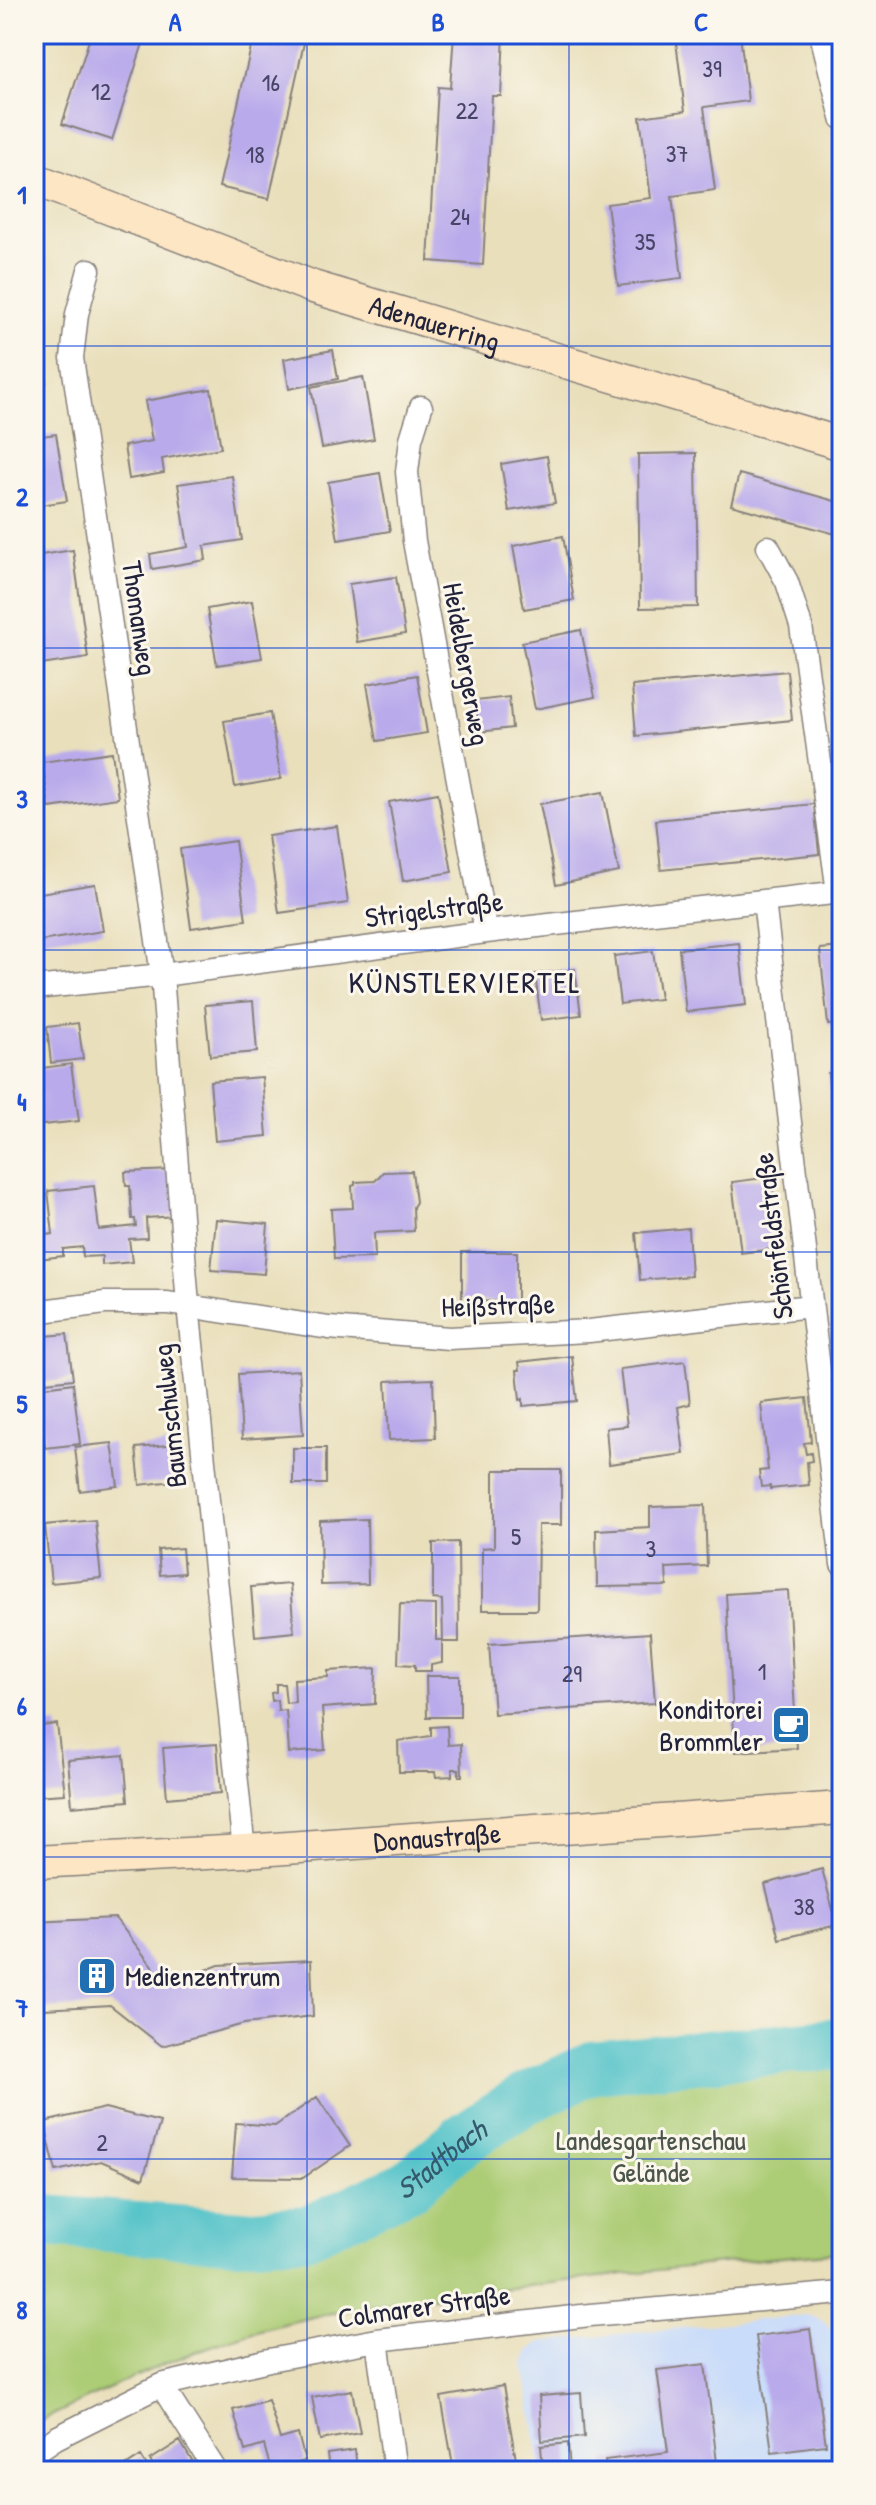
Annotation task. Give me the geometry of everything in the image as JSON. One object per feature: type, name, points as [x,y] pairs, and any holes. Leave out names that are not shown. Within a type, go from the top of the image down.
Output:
[{"type":"main road","name":"Adenauerring","points":[[34,179],[313,287],[842,444]]},
{"type":"main road","name":"Donaustraße","points":[[34,1862],[244,1851],[842,1808]]},
{"type":"street","points":[[821,34],[842,118]]},
{"type":"street","name":"Thomanweg","points":[[89,270],[77,314],[72,358],[162,975]]},
{"type":"street","name":"Heidelbergerweg","points":[[421,407],[411,439],[407,472],[414,541],[486,932]]},
{"type":"street","points":[[768,547],[787,582],[801,626],[840,892]]},
{"type":"street","name":"Strigelstraße","points":[[34,988],[840,892]]},
{"type":"street","name":"Schönfeldstraße","points":[[764,901],[842,1564]]},
{"type":"street","name":"Baumschulweg","points":[[162,975],[188,1305],[244,1851]]},
{"type":"street","name":"Heißstraße","points":[[34,1312],[105,1303],[146,1302],[188,1305],[329,1328],[449,1338],[589,1331],[811,1306]]},
{"type":"street","name":"Colmarer Straße","points":[[34,2453],[56,2438],[161,2385],[269,2360],[377,2340],[604,2314],[842,2293]]},
{"type":"street","points":[[377,2340],[395,2471]]},
{"type":"street","points":[[161,2385],[216,2471]]},
{"type":"shaded area","points":[[808,2315],[823,2321],[833,2337],[842,2392],[842,2471],[541,2471],[524,2364],[528,2351],[540,2342]]},
{"type":"green space","name":"Landesgartenschau Gelände","points":[[842,2037],[842,2252],[437,2296],[317,2316],[253,2332],[189,2354],[34,2424],[34,2231],[219,2248],[320,2236],[346,2225],[388,2186],[505,2090],[574,2055],[645,2042]]},
{"type":"building","points":[[91,34],[146,34],[112,140],[62,124]]},
{"type":"building","points":[[254,34],[306,34],[269,199],[219,187]]},
{"type":"building","points":[[454,34],[504,34],[501,96],[492,96],[483,265],[428,261],[438,87],[450,88]]},
{"type":"building","points":[[675,34],[740,34],[748,101],[704,107],[715,190],[672,196],[682,278],[618,286],[607,204],[651,198],[640,117],[685,111]]},
{"type":"building","points":[[34,313],[46,383],[34,385]]},
{"type":"building","points":[[333,350],[338,379],[289,389],[284,359]]},
{"type":"building","points":[[363,377],[374,439],[322,448],[311,387]]},
{"type":"building","points":[[211,389],[221,448],[162,459],[164,473],[129,479],[124,446],[152,441],[145,401]]},
{"type":"building","points":[[56,434],[67,501],[34,506],[34,437]]},
{"type":"building","points":[[696,453],[698,607],[640,608],[638,454]]},
{"type":"building","points":[[547,456],[555,503],[509,511],[501,464]]},
{"type":"building","points":[[380,473],[390,531],[338,540],[328,482]]},
{"type":"building","points":[[739,474],[842,503],[839,535],[731,505]]},
{"type":"building","points":[[232,476],[242,540],[204,546],[206,560],[152,569],[150,554],[188,547],[178,484]]},
{"type":"building","points":[[563,536],[574,600],[524,609],[513,546]]},
{"type":"building","points":[[73,550],[88,658],[34,666],[34,556]]},
{"type":"building","points":[[396,577],[405,634],[357,642],[349,584]]},
{"type":"building","points":[[252,601],[262,658],[217,665],[207,609]]},
{"type":"building","points":[[581,630],[595,697],[535,709],[522,642]]},
{"type":"building","points":[[787,671],[792,720],[636,736],[632,686]]},
{"type":"building","points":[[417,675],[427,733],[377,741],[367,684]]},
{"type":"building","points":[[509,697],[512,728],[479,732],[475,701]]},
{"type":"building","points":[[270,713],[281,779],[235,787],[224,721]]},
{"type":"building","points":[[112,752],[118,798],[49,808],[42,762]]},
{"type":"building","points":[[603,792],[619,872],[556,885],[540,804]]},
{"type":"building","points":[[438,793],[452,872],[403,881],[389,802]]},
{"type":"building","points":[[814,804],[819,854],[661,870],[656,820]]},
{"type":"building","points":[[337,826],[348,903],[279,913],[268,836]]},
{"type":"building","points":[[235,841],[246,920],[191,928],[180,849]]},
{"type":"building","points":[[95,884],[103,931],[34,942],[34,894]]},
{"type":"building","points":[[739,943],[746,1005],[686,1012],[679,949]]},
{"type":"building","points":[[842,947],[842,1024],[828,1025],[820,949]]},
{"type":"building","points":[[653,951],[660,999],[620,1004],[614,956]]},
{"type":"building","points":[[575,969],[581,1015],[541,1020],[535,974]]},
{"type":"building","points":[[253,1001],[257,1052],[210,1056],[205,1005]]},
{"type":"building","points":[[78,1023],[83,1059],[51,1063],[47,1027]]},
{"type":"building","points":[[71,1064],[79,1121],[34,1126],[34,1069]]},
{"type":"building","points":[[842,1071],[842,1174],[840,1174],[828,1073]]},
{"type":"building","points":[[262,1077],[267,1136],[215,1141],[210,1081]]},
{"type":"building","points":[[173,1170],[176,1216],[146,1218],[147,1238],[129,1239],[132,1262],[102,1265],[102,1256],[83,1257],[82,1247],[63,1249],[63,1256],[39,1259],[36,1236],[53,1234],[48,1191],[94,1186],[99,1230],[136,1226],[135,1219],[132,1219],[130,1186],[126,1186],[125,1172]]},
{"type":"building","points":[[412,1171],[416,1202],[413,1207],[414,1231],[374,1233],[375,1258],[334,1259],[331,1209],[353,1208],[352,1186],[355,1182],[375,1181],[383,1172]]},
{"type":"building","points":[[771,1177],[780,1248],[741,1253],[732,1182]]},
{"type":"building","points":[[216,1219],[268,1224],[264,1274],[211,1270]]},
{"type":"building","points":[[688,1228],[691,1276],[640,1280],[636,1233]]},
{"type":"building","points":[[462,1252],[517,1252],[517,1302],[462,1301]]},
{"type":"building","points":[[67,1334],[73,1379],[37,1383],[34,1337]]},
{"type":"building","points":[[572,1356],[577,1401],[523,1406],[517,1370],[520,1370],[519,1362]]},
{"type":"building","points":[[685,1361],[690,1404],[678,1407],[684,1454],[609,1464],[606,1428],[627,1426],[620,1369]]},
{"type":"building","points":[[299,1370],[303,1435],[242,1439],[238,1374]]},
{"type":"building","points":[[433,1379],[435,1438],[389,1440],[386,1381]]},
{"type":"building","points":[[73,1383],[80,1444],[45,1448],[38,1388]]},
{"type":"building","points":[[807,1398],[811,1442],[804,1443],[806,1454],[811,1453],[812,1461],[807,1462],[809,1485],[761,1487],[759,1471],[768,1470],[761,1403]]},
{"type":"building","points":[[112,1443],[118,1486],[80,1491],[75,1447]]},
{"type":"building","points":[[178,1444],[182,1480],[140,1485],[136,1448]]},
{"type":"building","points":[[293,1448],[326,1448],[326,1484],[293,1484]]},
{"type":"building","points":[[494,1470],[561,1470],[561,1525],[538,1525],[537,1610],[482,1610],[482,1548],[494,1547]]},
{"type":"building","points":[[705,1505],[707,1566],[666,1568],[667,1586],[597,1587],[596,1530],[650,1527],[650,1507]]},
{"type":"building","points":[[367,1519],[368,1584],[321,1585],[320,1521]]},
{"type":"building","points":[[95,1520],[101,1578],[51,1583],[45,1525]]},
{"type":"building","points":[[458,1542],[459,1642],[443,1642],[442,1600],[433,1599],[433,1543]]},
{"type":"building","points":[[182,1548],[184,1573],[160,1575],[158,1550]]},
{"type":"building","points":[[290,1584],[294,1632],[255,1636],[251,1587]]},
{"type":"building","points":[[788,1590],[797,1748],[735,1752],[726,1594]]},
{"type":"building","points":[[400,1604],[436,1605],[436,1640],[442,1640],[442,1663],[431,1665],[431,1671],[415,1671],[415,1665],[398,1664]]},
{"type":"building","points":[[650,1633],[655,1703],[494,1714],[489,1644]]},
{"type":"building","points":[[376,1668],[375,1704],[322,1708],[325,1750],[289,1753],[286,1710],[278,1711],[277,1700],[272,1701],[271,1693],[276,1692],[276,1684],[284,1684],[286,1703],[295,1702],[294,1679],[328,1677],[328,1671]]},
{"type":"building","points":[[426,1676],[460,1676],[460,1717],[427,1717]]},
{"type":"building","points":[[57,1724],[65,1794],[34,1796],[34,1727]]},
{"type":"building","points":[[447,1726],[448,1745],[461,1744],[462,1776],[459,1776],[459,1769],[452,1769],[452,1776],[436,1777],[435,1772],[399,1772],[398,1741],[431,1736],[431,1727]]},
{"type":"building","points":[[217,1744],[221,1793],[167,1798],[163,1748]]},
{"type":"building","points":[[124,1755],[128,1801],[72,1806],[68,1760]]},
{"type":"building","points":[[822,1869],[837,1925],[779,1939],[765,1884]]},
{"type":"building","name":"Medienzentrum","points":[[115,1918],[167,1985],[219,1965],[311,1960],[313,2016],[244,2024],[162,2046],[110,2005],[34,2007],[34,1922]]},
{"type":"building","points":[[317,2097],[350,2146],[303,2178],[232,2177],[236,2123],[275,2126]]},
{"type":"building","points":[[105,2108],[160,2122],[143,2179],[101,2161],[56,2171],[44,2122]]},
{"type":"building","points":[[810,2329],[826,2445],[772,2452],[756,2336]]},
{"type":"building","points":[[705,2364],[718,2471],[606,2471],[605,2460],[668,2452],[657,2370]]},
{"type":"building","points":[[503,2386],[518,2471],[454,2471],[441,2397]]},
{"type":"building","points":[[352,2390],[360,2433],[320,2440],[312,2397]]},
{"type":"building","points":[[581,2393],[584,2437],[542,2441],[539,2396]]},
{"type":"building","points":[[268,2400],[280,2439],[298,2434],[305,2461],[271,2470],[264,2445],[245,2451],[233,2410]]},
{"type":"building","points":[[180,2441],[198,2471],[156,2471],[150,2460]]},
{"type":"building","points":[[568,2443],[570,2471],[543,2471],[541,2446]]},
{"type":"building","points":[[355,2450],[357,2469],[379,2466],[380,2471],[329,2471],[327,2454]]},
{"type":"building","points":[[141,2456],[150,2471],[118,2471]]},
{"type":"waterway","name":"Stadtbach","points":[[34,2217],[45,2221],[240,2236],[309,2231],[409,2185],[463,2139],[522,2101],[593,2067],[842,2043]]},
{"type":"place","name":"Konditorei Brommler","points":[[791,1725]]},
{"type":"place","name":"Medienzentrum","points":[[97,1976]]},
{"type":"district","name":"KÜNSTLERVIERTEL","points":[[465,982]]}]
